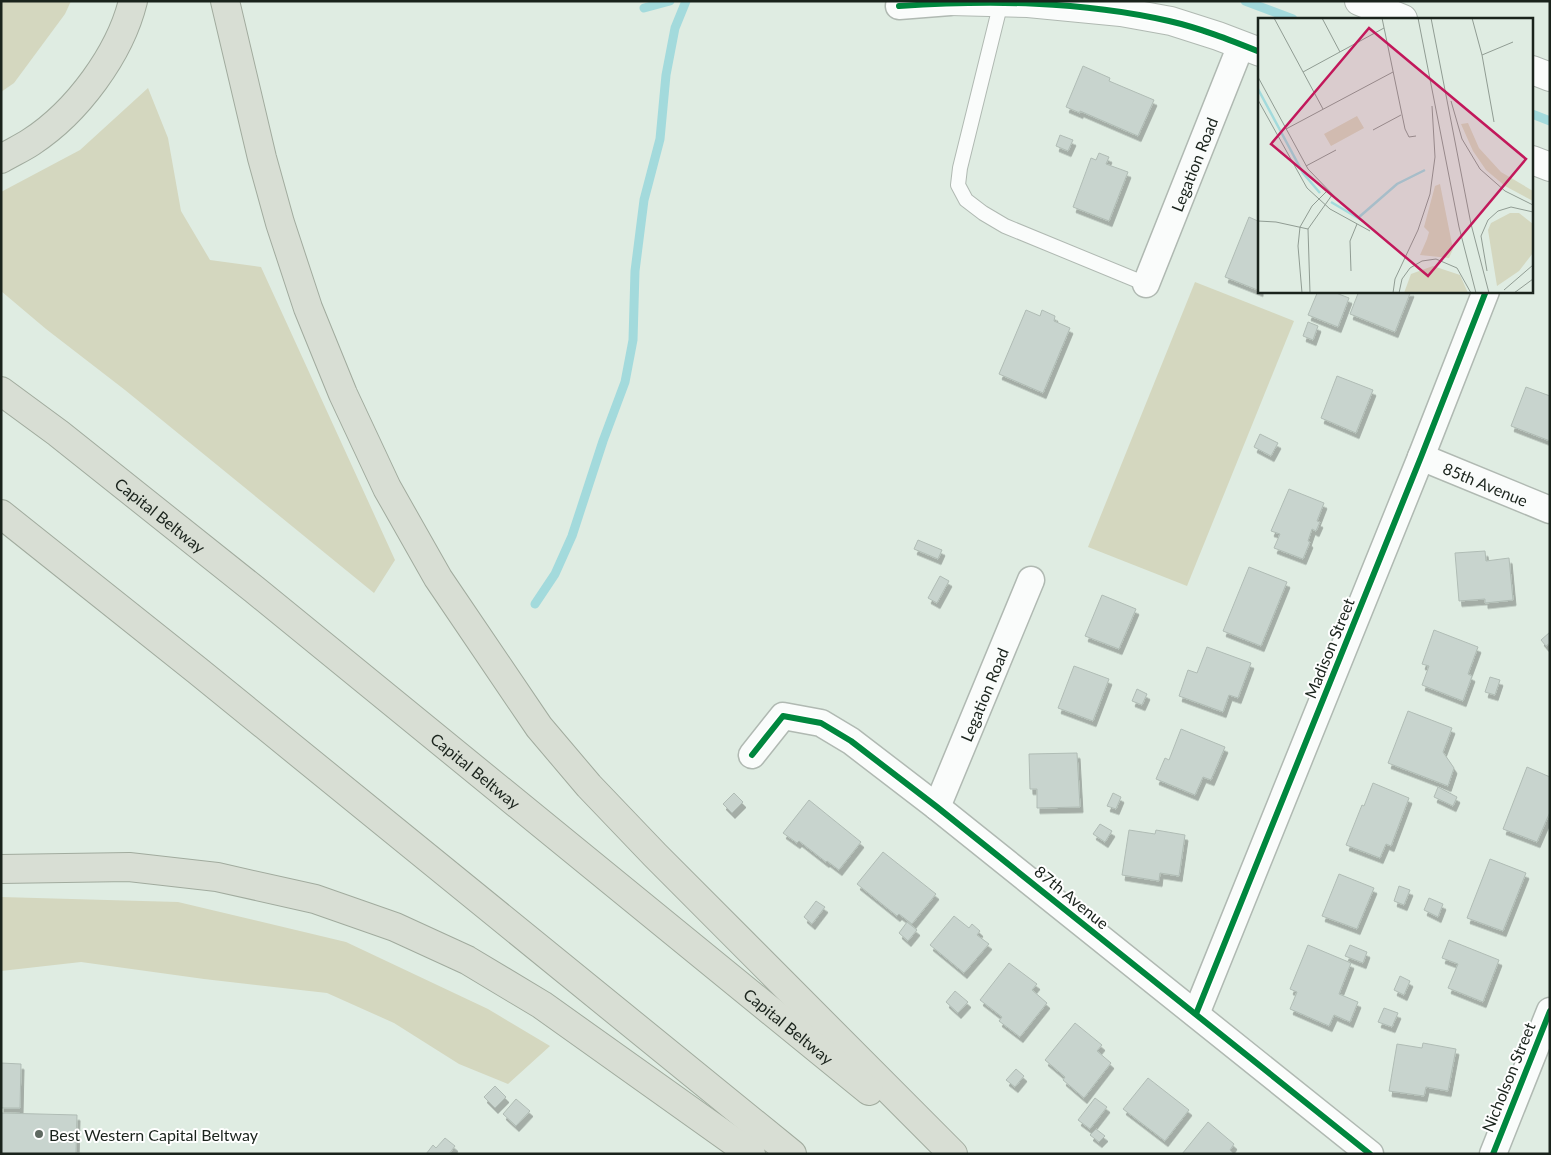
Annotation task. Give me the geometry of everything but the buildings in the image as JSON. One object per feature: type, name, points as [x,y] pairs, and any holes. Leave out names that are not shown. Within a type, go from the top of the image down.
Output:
[{"type":"highway","points":[[1,159],[32,142],[72,107],[107,62],[129,17],[133,1]]},
{"type":"highway","points":[[226,1],[262,158],[280,222],[308,308],[342,394],[387,488],[438,578],[538,727],[589,786],[655,855],[953,1154]]},
{"type":"highway","name":"Capital Beltway","points":[[1,391],[58,433],[255,590],[946,1154]]},
{"type":"highway","points":[[1,514],[198,671],[792,1154]]},
{"type":"highway","points":[[1,869],[129,866],[218,877],[314,899],[395,927],[467,960],[542,1005],[751,1154]]},
{"type":"street","points":[[1359,1],[1401,18]]},
{"type":"street","points":[[899,6],[950,2],[1001,2],[1070,6],[1171,21],[1250,48]]},
{"type":"street","name":"Legation Road","points":[[1146,284],[1250,48]]},
{"type":"street","points":[[1534,71],[1550,78]]},
{"type":"street","name":"Madison Street","points":[[1196,1014],[1486,292]]},
{"type":"street","name":"85th Avenue","points":[[1421,457],[1550,510]]},
{"type":"street","name":"Legation Road","points":[[937,807],[1032,580]]},
{"type":"street","name":"87th Avenue","points":[[752,755],[782,716],[821,723],[851,741],[937,807],[1370,1154]]},
{"type":"street","name":"Nicholson Street","points":[[1493,1154],[1550,1011]]},
{"type":"lane","points":[[1001,2],[960,168],[958,185],[966,200],[1005,226],[1146,284]]},
{"type":"green space","points":[[1,1],[71,1],[65,14],[14,83],[1,92]]},
{"type":"green space","points":[[148,88],[168,138],[181,211],[210,260],[261,267],[395,560],[374,593],[1,291],[1,192],[80,150]]},
{"type":"green space","points":[[1195,282],[1294,321],[1187,586],[1088,547]]},
{"type":"green space","points":[[1,897],[178,902],[346,942],[488,1009],[550,1046],[508,1084],[459,1064],[394,1023],[327,993],[81,962],[1,971]]},
{"type":"waterway","points":[[644,8],[670,1]]},
{"type":"waterway","points":[[535,604],[555,574],[572,536],[603,441],[625,382],[633,340],[635,271],[644,200],[660,139],[666,75],[675,28],[686,1]]},
{"type":"waterway","points":[[1245,1],[1290,18]]},
{"type":"waterway","points":[[1534,115],[1550,121]]},
{"type":"cycle path","points":[[899,6],[1001,3],[1102,9],[1181,24],[1258,51]]},
{"type":"cycle path","points":[[1196,1014],[1486,292]]},
{"type":"cycle path","points":[[752,755],[783,716],[821,723],[851,741],[937,807],[1370,1154]]},
{"type":"cycle path","points":[[1493,1154],[1550,1011]]},
{"type":"place","name":"Best Western Capital Beltway","points":[[39,1134]]}]
